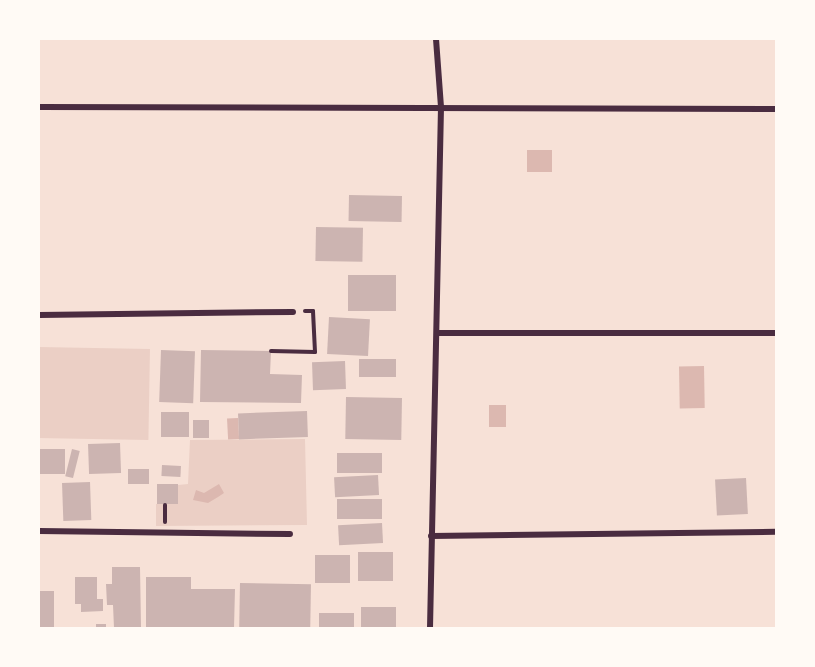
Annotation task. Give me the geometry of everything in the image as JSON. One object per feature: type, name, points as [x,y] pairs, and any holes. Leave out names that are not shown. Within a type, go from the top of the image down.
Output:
[{"type":"street","points":[[430,628],[431,536],[439,333],[441,107],[436,39]]},
{"type":"street","points":[[39,107],[776,109]]},
{"type":"street","points":[[39,315],[293,312]]},
{"type":"street","points":[[439,333],[776,333]]},
{"type":"street","points":[[39,531],[290,534]]},
{"type":"street","points":[[431,536],[776,532]]},
{"type":"path","points":[[271,351],[315,352],[313,311],[293,312]]},
{"type":"shaded area","points":[[527,150],[552,150],[552,172],[527,172]]},
{"type":"shaded area","points":[[39,347],[150,349],[148,440],[39,438]]},
{"type":"shaded area","points":[[679,366],[704,366],[705,408],[680,408]]},
{"type":"shaded area","points":[[489,405],[506,405],[506,427],[489,427]]},
{"type":"shaded area","points":[[238,418],[239,439],[228,440],[227,419]]},
{"type":"shaded area","points":[[305,439],[307,525],[156,526],[156,504],[178,504],[178,485],[188,484],[190,440]]},
{"type":"shaded area","points":[[219,484],[224,493],[218,497],[208,503],[193,500],[196,490],[204,493]]},
{"type":"building","points":[[349,195],[402,196],[402,222],[349,221]]},
{"type":"building","points":[[316,227],[363,228],[362,262],[315,261]]},
{"type":"building","points":[[348,275],[396,275],[396,311],[348,311]]},
{"type":"building","points":[[329,317],[370,319],[368,356],[327,354]]},
{"type":"building","points":[[161,350],[195,351],[193,403],[159,402]]},
{"type":"building","points":[[201,350],[271,351],[270,374],[302,375],[301,403],[200,402]]},
{"type":"building","points":[[359,359],[396,359],[396,377],[359,377]]},
{"type":"building","points":[[345,361],[346,389],[313,390],[312,362]]},
{"type":"building","points":[[346,397],[402,398],[401,440],[345,439]]},
{"type":"building","points":[[307,411],[308,437],[239,439],[238,413]]},
{"type":"building","points":[[161,412],[189,412],[189,437],[161,437]]},
{"type":"building","points":[[193,420],[209,420],[209,438],[193,438]]},
{"type":"building","points":[[120,443],[121,473],[89,474],[88,444]]},
{"type":"building","points":[[39,449],[65,449],[65,474],[39,474]]},
{"type":"building","points":[[72,449],[80,451],[73,478],[65,476]]},
{"type":"building","points":[[337,453],[382,453],[382,473],[337,473]]},
{"type":"building","points":[[162,465],[181,466],[180,477],[161,476]]},
{"type":"building","points":[[128,469],[149,469],[149,484],[128,484]]},
{"type":"building","points":[[378,475],[379,495],[335,497],[334,477]]},
{"type":"building","points":[[746,478],[748,514],[717,516],[715,480]]},
{"type":"building","points":[[90,482],[91,520],[63,521],[62,483]]},
{"type":"building","points":[[157,484],[178,484],[178,504],[157,504]]},
{"type":"building","points":[[337,499],[382,499],[382,519],[337,519]]},
{"type":"building","points":[[382,523],[383,543],[339,545],[338,525]]},
{"type":"building","points":[[358,552],[393,552],[393,581],[358,581]]},
{"type":"building","points":[[315,555],[350,555],[350,583],[315,583]]},
{"type":"building","points":[[112,567],[140,567],[141,628],[114,628],[113,605],[107,605],[106,584],[112,584]]},
{"type":"building","points":[[75,577],[97,577],[97,599],[103,599],[103,611],[81,612],[81,604],[75,604]]},
{"type":"building","points":[[146,577],[191,577],[191,589],[235,589],[234,628],[146,628]]},
{"type":"building","points":[[240,583],[311,584],[310,628],[239,628]]},
{"type":"building","points":[[39,591],[54,591],[54,628],[39,628]]},
{"type":"building","points":[[361,607],[396,607],[396,628],[361,628]]},
{"type":"building","points":[[319,613],[354,613],[354,628],[319,628]]},
{"type":"building","points":[[96,624],[106,624],[106,628],[96,628]]}]
